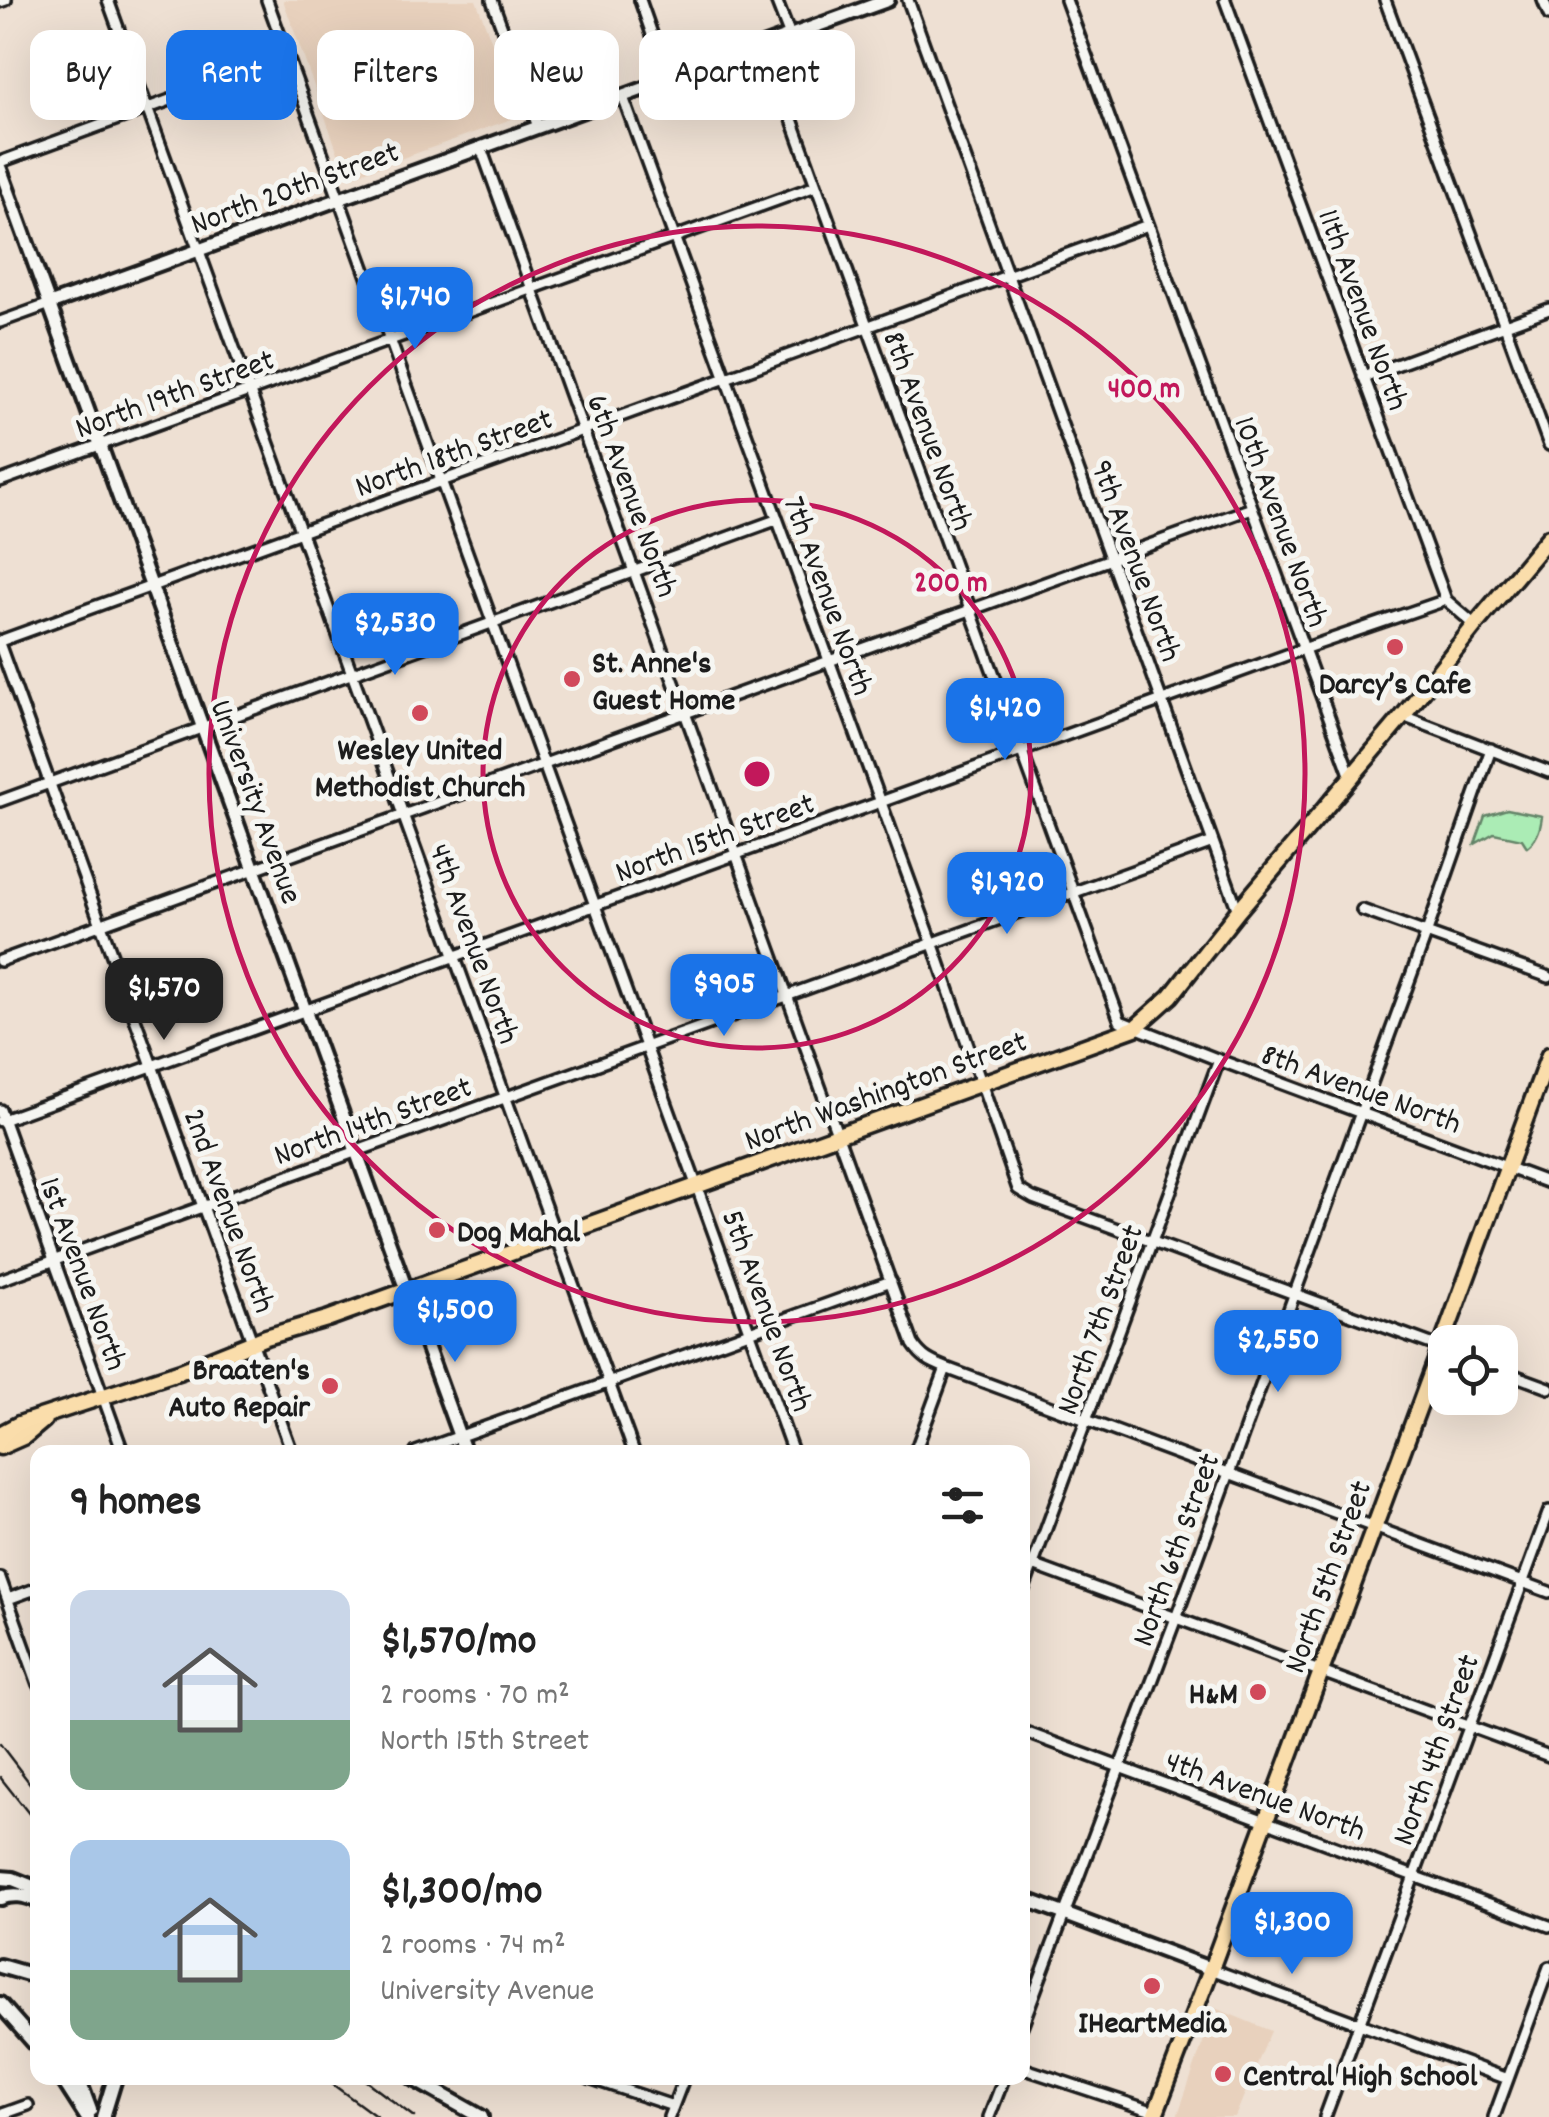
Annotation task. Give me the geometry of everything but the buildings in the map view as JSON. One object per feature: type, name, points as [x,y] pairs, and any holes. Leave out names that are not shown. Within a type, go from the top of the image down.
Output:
[{"type":"main road","name":"North Washington Street","points":[[0,1434],[1135,1028],[1172,996],[1549,537]]},
{"type":"main road","name":"North 5th Street","points":[[1450,1325],[1549,1055]]},
{"type":"main road","name":"North 5th Street","points":[[1154,2115],[1428,1385]]},
{"type":"main road","name":"North Washington Street","points":[[0,1447],[25,1436],[48,1416]]},
{"type":"main road","points":[[0,1878],[30,1886]]},
{"type":"main road","points":[[0,1898],[10,1894],[30,1898]]},
{"type":"main road","points":[[0,1962],[30,1974]]},
{"type":"main road","points":[[0,2004],[30,2039]]},
{"type":"main road","points":[[67,2085],[90,2117]]},
{"type":"main road","points":[[80,2085],[90,2117]]},
{"type":"main road","points":[[103,2117],[114,2085]]},
{"type":"main road","points":[[114,2117],[116,2085]]},
{"type":"main road","points":[[424,2085],[480,2117]]},
{"type":"street","name":"4th Avenue North","points":[[108,0],[631,1445]]},
{"type":"street","name":"5th Avenue North","points":[[267,0],[278,30]]},
{"type":"street","points":[[492,0],[538,127]]},
{"type":"street","points":[[640,0],[650,30]]},
{"type":"street","points":[[776,0],[788,30]]},
{"type":"street","name":"North 20th Street","points":[[806,30],[888,0]]},
{"type":"street","name":"9th Avenue North","points":[[908,0],[1238,911]]},
{"type":"street","name":"10th Avenue North","points":[[1066,0],[1351,777]]},
{"type":"street","name":"11th Avenue North","points":[[1225,0],[1446,600],[1474,625]]},
{"type":"street","points":[[1385,0],[1549,445]]},
{"type":"street","points":[[1544,0],[1549,15]]},
{"type":"street","name":"5th Avenue North","points":[[297,82],[790,1445]]},
{"type":"street","name":"North 20th Street","points":[[0,322],[639,90]]},
{"type":"street","name":"7th Avenue North","points":[[623,96],[932,942],[1018,1189],[1033,1198],[1428,1343]]},
{"type":"street","points":[[0,165],[166,102]]},
{"type":"street","name":"8th Avenue North","points":[[792,120],[1120,1021],[1549,1183]]},
{"type":"street","name":"6th Avenue North","points":[[481,148],[919,1353],[946,1368],[1088,1422],[1549,1592]]},
{"type":"street","name":"University Avenue","points":[[0,165],[462,1445]]},
{"type":"street","name":"North 19th Street","points":[[0,482],[816,186]]},
{"type":"street","name":"North 18th Street","points":[[0,644],[1148,224]]},
{"type":"street","points":[[1363,376],[1549,308]]},
{"type":"street","points":[[0,961],[1252,508]]},
{"type":"street","points":[[0,801],[776,520]]},
{"type":"street","name":"North 15th Street","points":[[1,1117],[1446,600]]},
{"type":"street","name":"2nd Avenue North","points":[[0,644],[290,1445]]},
{"type":"street","points":[[1404,716],[1549,772]]},
{"type":"street","name":"North 6th Street","points":[[1030,2004],[1176,1618],[1492,749]]},
{"type":"street","name":"North 14th Street","points":[[0,1280],[1213,842]]},
{"type":"street","points":[[1362,910],[1549,977]]},
{"type":"street","name":"North 7th Street","points":[[1030,1558],[1088,1422],[1219,1060]]},
{"type":"street","name":"1st Avenue North","points":[[1,1117],[120,1445]]},
{"type":"street","points":[[436,1445],[891,1281]]},
{"type":"street","points":[[918,1445],[946,1368]]},
{"type":"street","points":[[1518,1377],[1549,1388]]},
{"type":"street","name":"North 4th Street","points":[[1325,2117],[1549,1511]]},
{"type":"street","points":[[1030,1564],[1549,1756]]},
{"type":"street","points":[[0,1578],[30,1661]]},
{"type":"street","points":[[8,1599],[30,1591]]},
{"type":"street","name":"4th Avenue North","points":[[1030,1733],[1549,1926]]},
{"type":"street","points":[[1030,1901],[1508,2079]]},
{"type":"street","points":[[1494,2117],[1549,1967]]},
{"type":"street","points":[[1030,2071],[1154,2115]]},
{"type":"street","points":[[610,2085],[674,2106]]},
{"type":"street","points":[[670,2117],[682,2085]]},
{"type":"street","points":[[989,2117],[1001,2085]]},
{"type":"street","points":[[0,2116],[28,2105]]},
{"type":"shaded area","points":[[283,0],[476,0],[494,47],[494,120],[509,120],[347,178],[326,120],[474,120],[474,30],[317,30],[317,95],[297,30]]},
{"type":"shaded area","name":"Central High School","points":[[1215,2008],[1271,2031],[1235,2117],[1177,2117]]},
{"type":"green space","points":[[1507,809],[1542,816],[1538,833],[1530,844],[1527,847],[1522,839],[1494,833],[1475,844],[1485,816]]},
{"type":"railway","points":[[0,1744],[30,1783]]},
{"type":"railway","points":[[0,1777],[30,1815]]},
{"type":"railway","points":[[334,2085],[377,2117]]},
{"type":"railway","points":[[371,2085],[414,2117]]},
{"type":"place","name":"Darcy’s Cafe","points":[[1395,647]]},
{"type":"place","name":"St. Anne's Guest Home","points":[[572,679]]},
{"type":"place","name":"Wesley United Methodist Church","points":[[420,713]]},
{"type":"place","name":"Dog Mahal","points":[[437,1230]]},
{"type":"place","name":"Braaten's Auto Repair","points":[[330,1386]]},
{"type":"place","name":"H&M","points":[[1258,1692]]},
{"type":"place","name":"IHeartMedia","points":[[1152,1986]]},
{"type":"place","name":"Central High School","points":[[1223,2074]]}]
